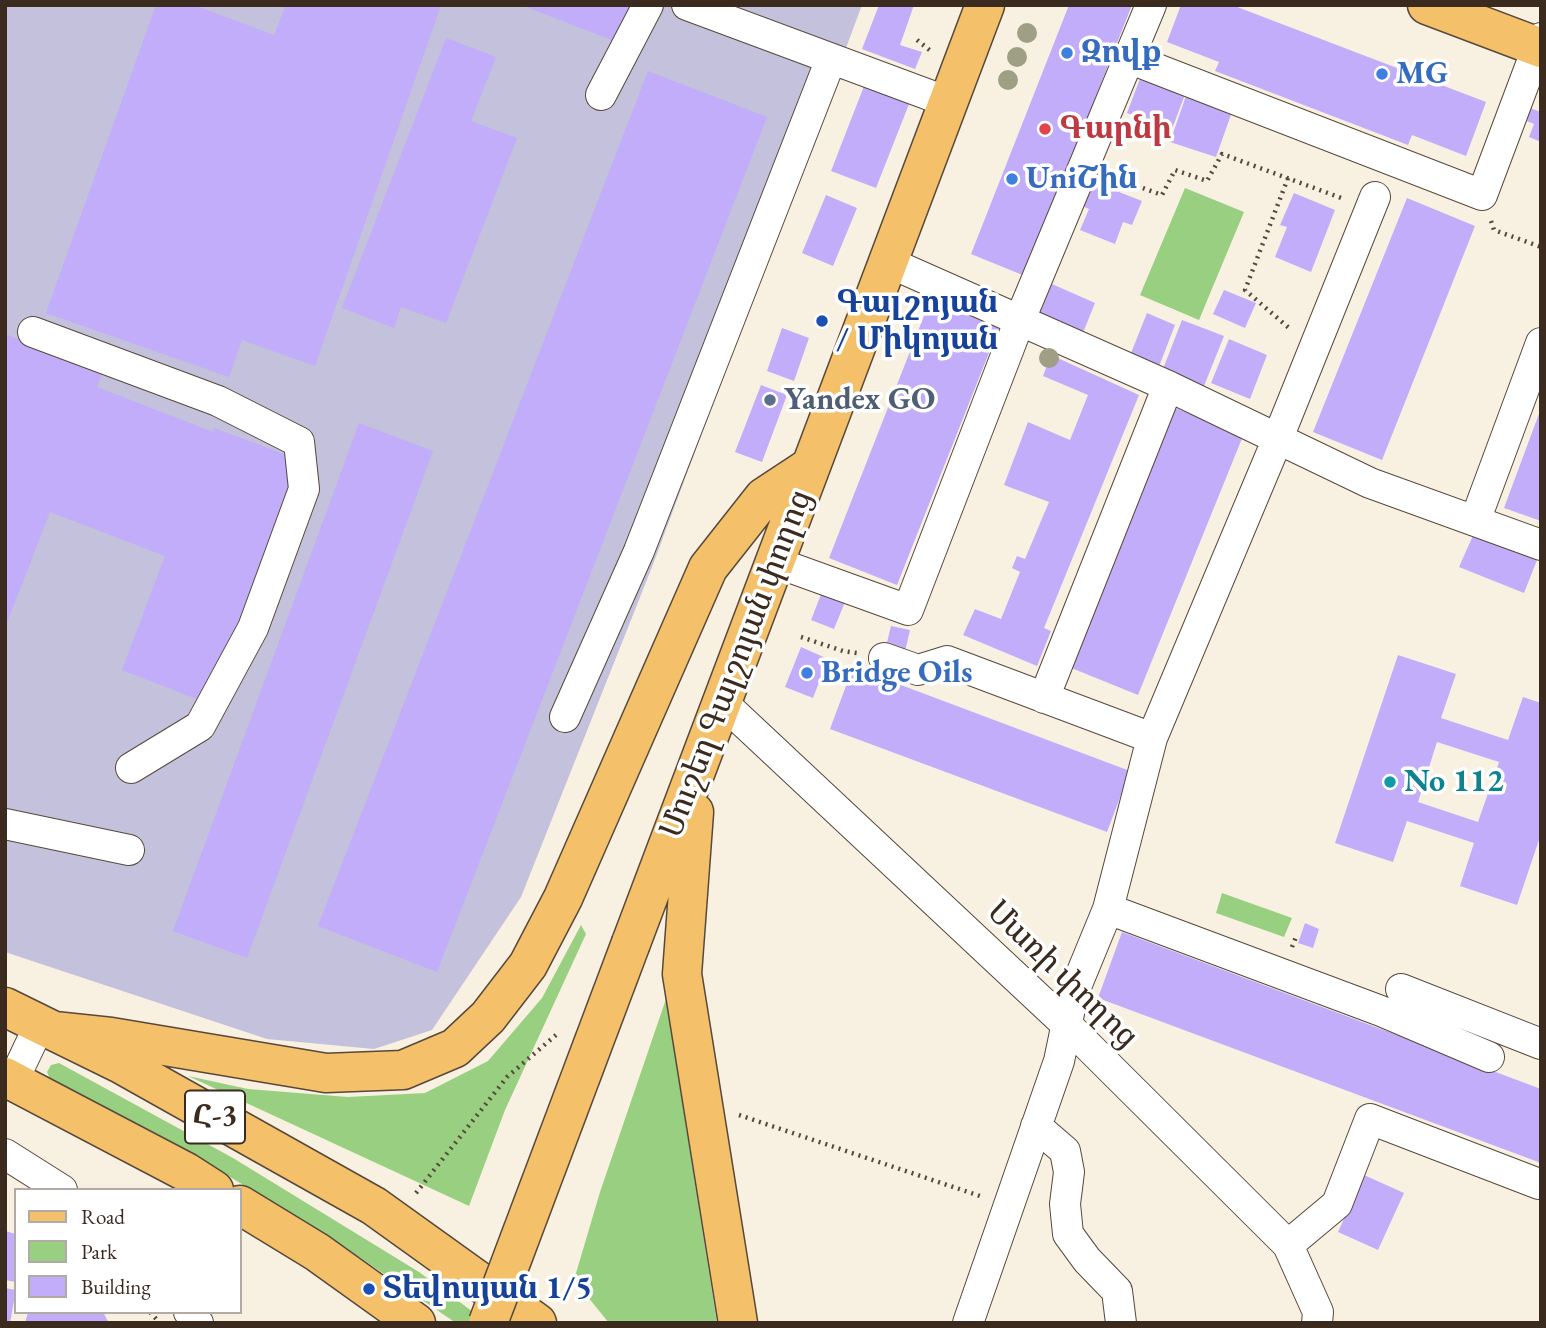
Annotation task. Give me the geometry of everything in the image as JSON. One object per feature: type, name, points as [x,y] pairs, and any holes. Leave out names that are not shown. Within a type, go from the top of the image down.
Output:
[{"type":"main road","name":"Մուշեղ Գալշոյան փողոց","points":[[488,1323],[985,5]]},
{"type":"main road","points":[[1427,5],[1539,44]]},
{"type":"main road","points":[[47,1028],[326,1073],[403,1070],[455,1048],[488,1017],[528,965],[546,932],[708,568],[764,498],[811,466]]},
{"type":"main road","points":[[696,771],[681,974],[738,1323]]},
{"type":"main road","name":"Հ-3","points":[[5,1007],[121,1064],[374,1206],[537,1323]]},
{"type":"main road","name":"Հ-3","points":[[9,1079],[186,1172],[211,1188]]},
{"type":"main road","points":[[242,1206],[317,1252],[416,1323]]},
{"type":"street","points":[[601,95],[648,5]]},
{"type":"street","points":[[687,5],[948,102]]},
{"type":"street","points":[[775,562],[908,610],[1019,322],[1131,59],[1151,5]]},
{"type":"street","points":[[1131,59],[1482,195],[1539,44]]},
{"type":"street","points":[[565,717],[639,551],[831,59]]},
{"type":"street","points":[[968,1323],[1059,1061],[1073,994],[1108,909],[1152,738],[1278,438],[1375,197]]},
{"type":"street","points":[[888,262],[1168,386],[1370,483],[1541,545]]},
{"type":"street","points":[[33,332],[218,401],[299,442],[304,489],[253,628],[200,726],[131,768]]},
{"type":"street","points":[[1475,521],[1541,342]]},
{"type":"street","points":[[1044,698],[1168,386]]},
{"type":"street","points":[[884,658],[918,670],[947,661],[1152,738]]},
{"type":"street","name":"Մառի փողոց","points":[[722,702],[1068,1026],[1288,1245],[1318,1312],[1317,1323]]},
{"type":"street","points":[[5,824],[129,850]]},
{"type":"street","points":[[1108,909],[1381,1011],[1489,1057]]},
{"type":"street","points":[[1401,989],[1541,1044]]},
{"type":"street","points":[[9,1079],[47,1028]]},
{"type":"street","points":[[1288,1245],[1337,1204],[1370,1119],[1539,1184]]},
{"type":"street","points":[[1036,1126],[1065,1151],[1069,1172],[1065,1204],[1068,1234],[1117,1291],[1122,1323]]},
{"type":"street","points":[[5,1154],[59,1188]]},
{"type":"path","points":[[1085,168],[1161,195],[1175,170],[1207,181],[1222,154],[1346,200],[1375,197]]},
{"type":"path","points":[[1288,178],[1245,290],[1314,350]]},
{"type":"path","points":[[1486,210],[1494,230],[1541,247]]},
{"type":"path","points":[[801,637],[843,651]]},
{"type":"path","points":[[416,1194],[506,1077],[556,1035]]},
{"type":"path","points":[[733,1113],[1009,1206]]},
{"type":"shaded area","points":[[5,5],[862,5],[652,567],[521,897],[432,1030],[374,1049],[267,1039],[5,952]]},
{"type":"green space","points":[[1185,188],[1244,212],[1199,320],[1140,295]]},
{"type":"green space","points":[[1222,893],[1292,918],[1284,937],[1216,913]]},
{"type":"green space","points":[[581,925],[586,934],[505,1110],[469,1206],[188,1076],[248,1089],[348,1097],[425,1093],[488,1061],[542,998]]},
{"type":"green space","points":[[666,999],[717,1323],[609,1323],[574,1280],[600,1192]]},
{"type":"green space","points":[[59,1063],[233,1158],[419,1272],[488,1323],[456,1323],[324,1233],[178,1146],[50,1079],[47,1072],[51,1065]]},
{"type":"building","points":[[156,5],[194,5],[274,35],[286,5],[441,5],[315,366],[242,340],[229,377],[46,313]]},
{"type":"building","points":[[521,5],[631,5],[617,42]]},
{"type":"building","points":[[879,5],[914,5],[900,45],[922,52],[915,69],[862,49]]},
{"type":"building","points":[[1069,5],[1132,5],[1025,276],[971,254]]},
{"type":"building","points":[[1181,5],[1232,5],[1486,102],[1466,156],[1412,135],[1408,145],[1215,71],[1219,62],[1167,42]]},
{"type":"building","points":[[446,38],[496,57],[471,121],[517,138],[446,323],[401,307],[394,328],[342,308]]},
{"type":"building","points":[[648,71],[767,117],[437,972],[318,926]]},
{"type":"building","points":[[1141,76],[1186,92],[1172,129],[1127,113]]},
{"type":"building","points":[[866,81],[911,99],[876,188],[831,171]]},
{"type":"building","points":[[1187,93],[1233,109],[1216,157],[1170,142]]},
{"type":"building","points":[[1527,107],[1541,112],[1541,142],[1529,137],[1534,124],[1522,119]]},
{"type":"building","points":[[1091,181],[1142,201],[1132,225],[1123,222],[1115,244],[1080,230],[1089,209],[1082,206]]},
{"type":"building","points":[[1294,193],[1335,210],[1311,272],[1275,257],[1287,227],[1280,225]]},
{"type":"building","points":[[826,195],[857,208],[833,266],[802,253]]},
{"type":"building","points":[[1407,198],[1475,226],[1382,460],[1313,432]]},
{"type":"building","points":[[1052,284],[1095,303],[1082,335],[1038,316]]},
{"type":"building","points":[[1224,290],[1256,303],[1245,328],[1213,314]]},
{"type":"building","points":[[931,298],[1000,325],[897,585],[829,558]]},
{"type":"building","points":[[1147,313],[1175,325],[1158,369],[1129,358]]},
{"type":"building","points":[[1182,320],[1224,336],[1204,386],[1163,369]]},
{"type":"building","points":[[782,328],[809,338],[794,381],[767,371]]},
{"type":"building","points":[[5,334],[103,371],[97,387],[213,432],[214,428],[300,460],[207,703],[122,670],[165,556],[50,512],[5,628]]},
{"type":"building","points":[[1229,339],[1267,355],[1250,399],[1211,383]]},
{"type":"building","points":[[1051,355],[1139,395],[1044,628],[1051,631],[1037,666],[963,635],[975,609],[1001,619],[1020,572],[1012,568],[1017,556],[1025,559],[1049,502],[1004,485],[1028,422],[1070,440],[1088,395],[1043,376]]},
{"type":"building","points":[[761,385],[787,395],[762,462],[735,452]]},
{"type":"building","points":[[1175,408],[1243,436],[1138,695],[1069,667]]},
{"type":"building","points":[[1541,411],[1541,521],[1504,508]]},
{"type":"building","points":[[359,423],[433,451],[247,958],[173,931]]},
{"type":"building","points":[[1475,531],[1539,555],[1524,593],[1459,567]]},
{"type":"building","points":[[822,592],[845,602],[834,629],[811,620]]},
{"type":"building","points":[[891,626],[910,630],[904,656],[885,651]]},
{"type":"building","name":"Bridge Oils","points":[[801,647],[828,659],[813,698],[785,687]]},
{"type":"building","name":"No 112","points":[[1398,655],[1456,674],[1441,718],[1508,740],[1523,697],[1541,703],[1541,834],[1517,905],[1460,886],[1474,843],[1407,821],[1393,862],[1335,843]],"holes":[[[1437,742],[1499,762],[1478,822],[1418,802]]]},
{"type":"building","points":[[853,667],[1130,771],[1107,832],[830,729]]},
{"type":"building","points":[[1305,923],[1319,929],[1313,948],[1298,943]]},
{"type":"building","points":[[1122,932],[1541,1089],[1541,1163],[1098,998]]},
{"type":"building","points":[[1364,1175],[1404,1193],[1378,1250],[1338,1232]]},
{"type":"building","points":[[5,1231],[14,1233],[14,1282],[5,1280]]},
{"type":"building","points":[[5,1288],[14,1290],[14,1301],[10,1323],[5,1323]]},
{"type":"building","points":[[27,1314],[104,1314],[109,1323],[25,1323]]},
{"type":"place","name":"Զովք","points":[[1067,53]]},
{"type":"place","name":"MG","points":[[1382,74]]},
{"type":"place","name":"Գարնի","points":[[1045,129]]},
{"type":"place","name":"UniՇին","points":[[1012,179]]},
{"type":"place","name":"Գալշոյան / Միկոյան","points":[[822,321]]},
{"type":"place","name":"Yandex GO","points":[[770,400]]},
{"type":"place","name":"Bridge Oils","points":[[807,673]]},
{"type":"place","name":"No 112","points":[[1390,782]]},
{"type":"place","name":"Տեվոսյան 1/5","points":[[369,1289]]}]
